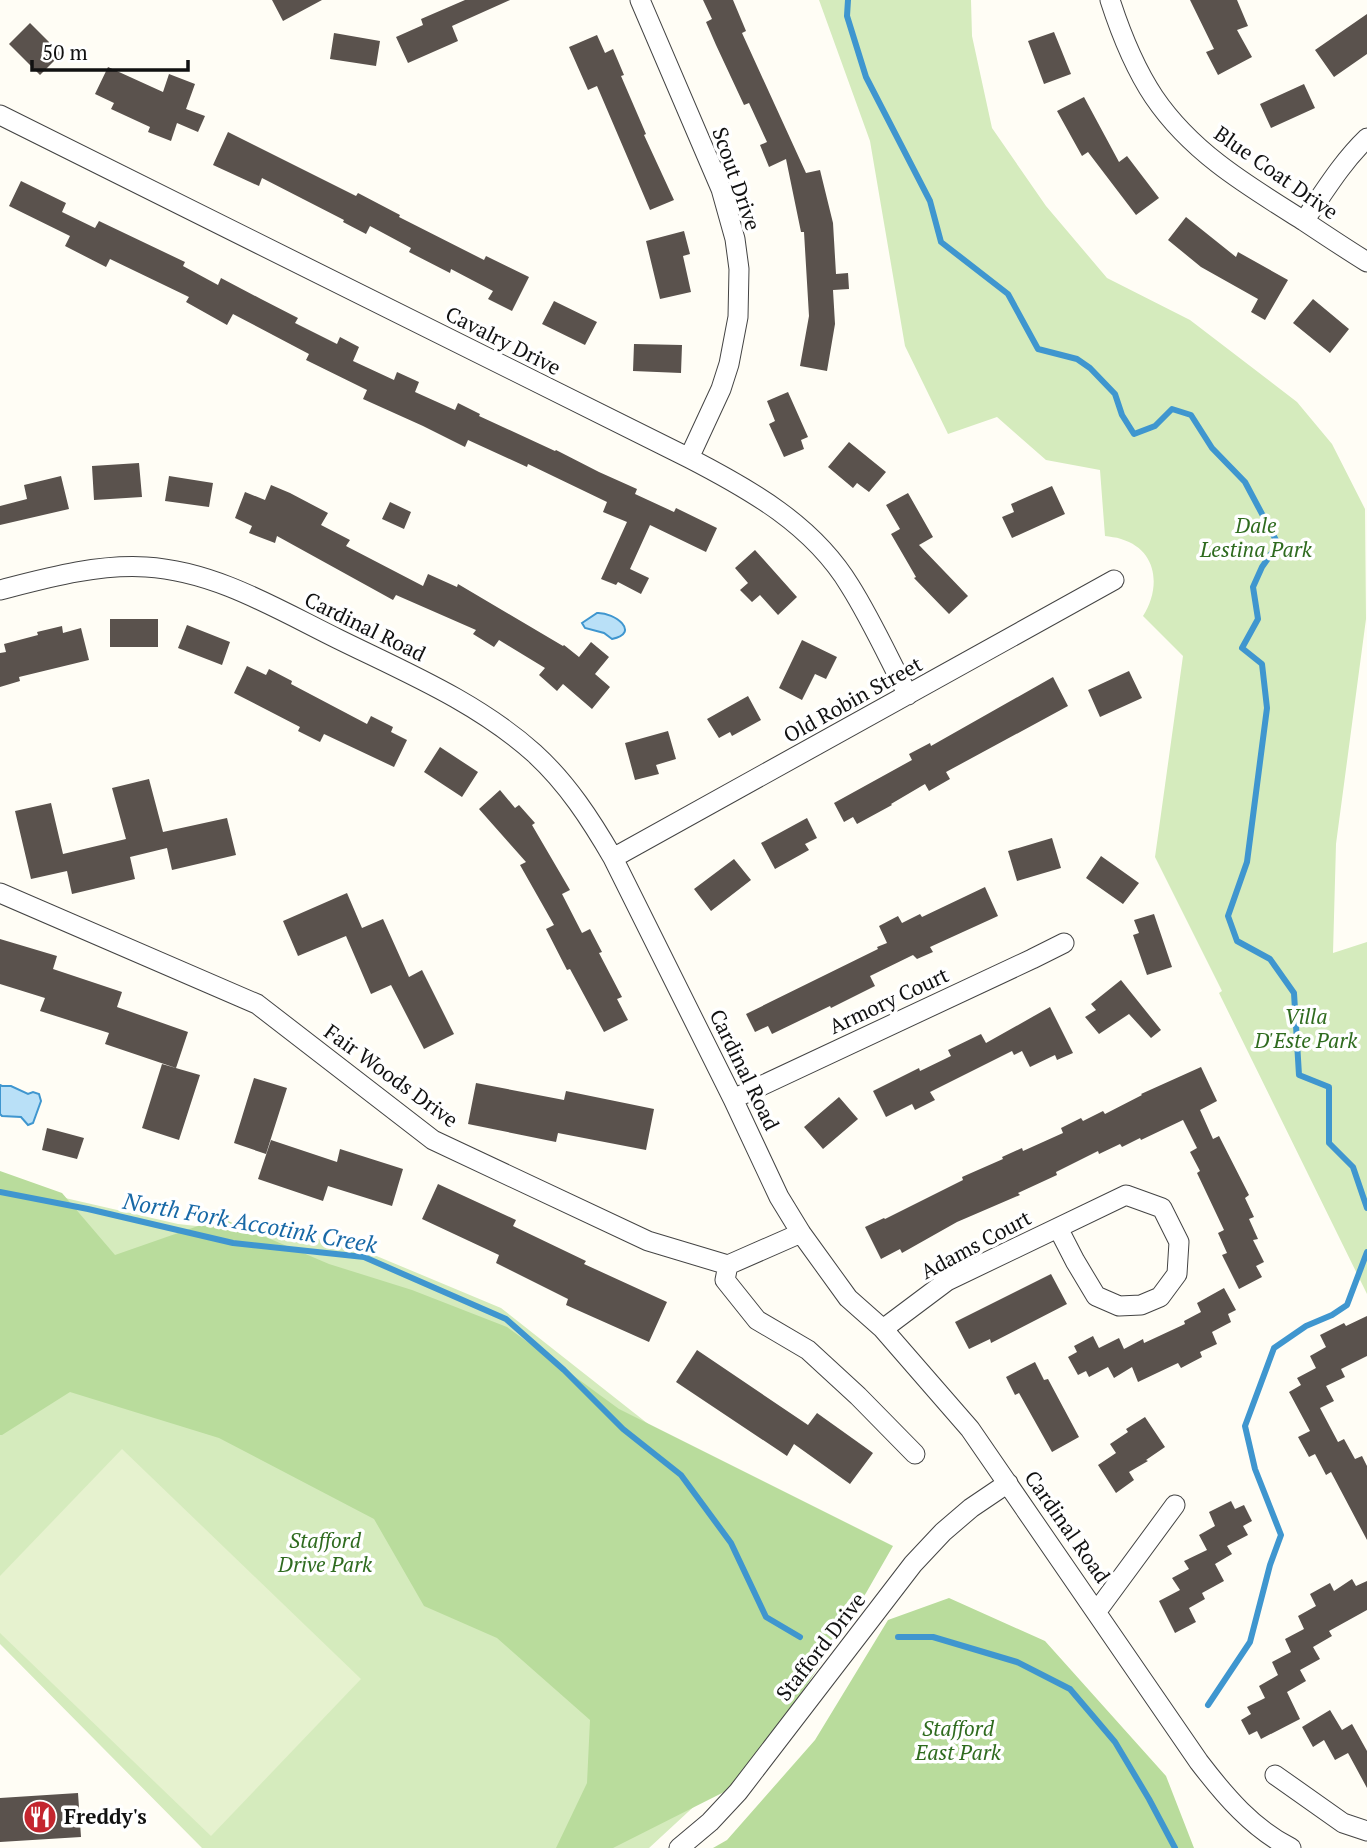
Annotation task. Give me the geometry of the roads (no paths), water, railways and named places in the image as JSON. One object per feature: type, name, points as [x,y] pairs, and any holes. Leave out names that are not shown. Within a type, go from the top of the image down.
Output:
[{"type":"street","name":"Scout Drive","points":[[640,0],[721,189],[735,239],[739,269],[738,317],[729,364],[721,389],[689,458]]},
{"type":"street","name":"Blue Coat Drive","points":[[1110,0],[1119,29],[1136,65],[1154,97],[1176,125],[1221,167],[1367,262]]},
{"type":"street","name":"Cavalry Drive","points":[[0,115],[689,458],[767,502],[796,523],[820,547],[850,586],[908,695]]},
{"type":"street","points":[[1304,221],[1351,153],[1367,138]]},
{"type":"street","name":"Cardinal Road","points":[[0,590],[101,568],[146,567],[198,576],[248,595],[459,700],[497,723],[534,753],[569,790],[613,858],[779,1197],[801,1233],[848,1298],[883,1329],[970,1429],[1218,1786],[1235,1806],[1259,1827],[1291,1848]]},
{"type":"street","name":"Old Robin Street","points":[[613,858],[1114,580]]},
{"type":"street","name":"Fair Woods Drive","points":[[0,892],[257,1004],[433,1140],[649,1241],[729,1265]]},
{"type":"street","name":"Armory Court","points":[[733,1099],[1064,943]]},
{"type":"street","name":"Adams Court","points":[[883,1329],[947,1282],[1058,1228],[1126,1195],[1162,1208],[1179,1242],[1177,1274],[1160,1297],[1141,1305],[1119,1306],[1096,1296],[1058,1228]]},
{"type":"street","points":[[801,1233],[729,1265],[725,1280],[757,1320],[808,1350],[915,1454]]},
{"type":"street","name":"Stafford Drive","points":[[679,1848],[710,1822],[738,1793],[913,1564],[943,1532],[971,1508],[1008,1483]]},
{"type":"street","points":[[1097,1611],[1175,1505]]},
{"type":"street","points":[[1275,1775],[1343,1824],[1367,1831]]},
{"type":"water","points":[[597,613],[617,619],[625,628],[624,632],[612,639],[604,633],[585,628],[582,623]]},
{"type":"water","points":[[0,1085],[11,1086],[28,1094],[39,1094],[41,1101],[33,1123],[28,1125],[21,1117],[0,1114]]},
{"type":"waterway","points":[[848,0],[847,16],[866,77],[930,201],[941,242],[1008,294],[1038,349],[1077,359],[1090,368],[1115,394],[1122,415],[1134,434],[1155,426],[1172,409],[1191,415],[1212,448],[1245,482],[1278,544],[1262,567],[1253,587],[1258,619],[1242,648],[1262,664],[1267,708],[1247,862],[1228,916],[1237,941],[1270,959],[1294,993],[1299,1075],[1329,1087],[1329,1143],[1353,1167],[1367,1208]]},
{"type":"waterway","name":"North Fork Accotink Creek","points":[[0,1192],[88,1209],[233,1243],[364,1257],[506,1319],[564,1370],[623,1429],[681,1475],[731,1543],[766,1617],[800,1637]]},
{"type":"waterway","points":[[1208,1705],[1250,1642],[1270,1565],[1281,1535],[1255,1469],[1245,1426],[1274,1348],[1306,1326],[1347,1305],[1367,1252]]},
{"type":"waterway","name":"North Fork Accotink Creek","points":[[898,1637],[933,1637],[1017,1662],[1070,1689],[1115,1742],[1175,1848]]},
{"type":"place","name":"Freddy's","points":[[40,1817]]},
{"type":"park label","name":"Dale Lestina Park","points":[[1256,538]]},
{"type":"park label","name":"Villa D'Este Park","points":[[1306,1029]]},
{"type":"park label","name":"Stafford Drive Park","points":[[325,1553]]},
{"type":"park label","name":"Stafford East Park","points":[[958,1741]]}]
